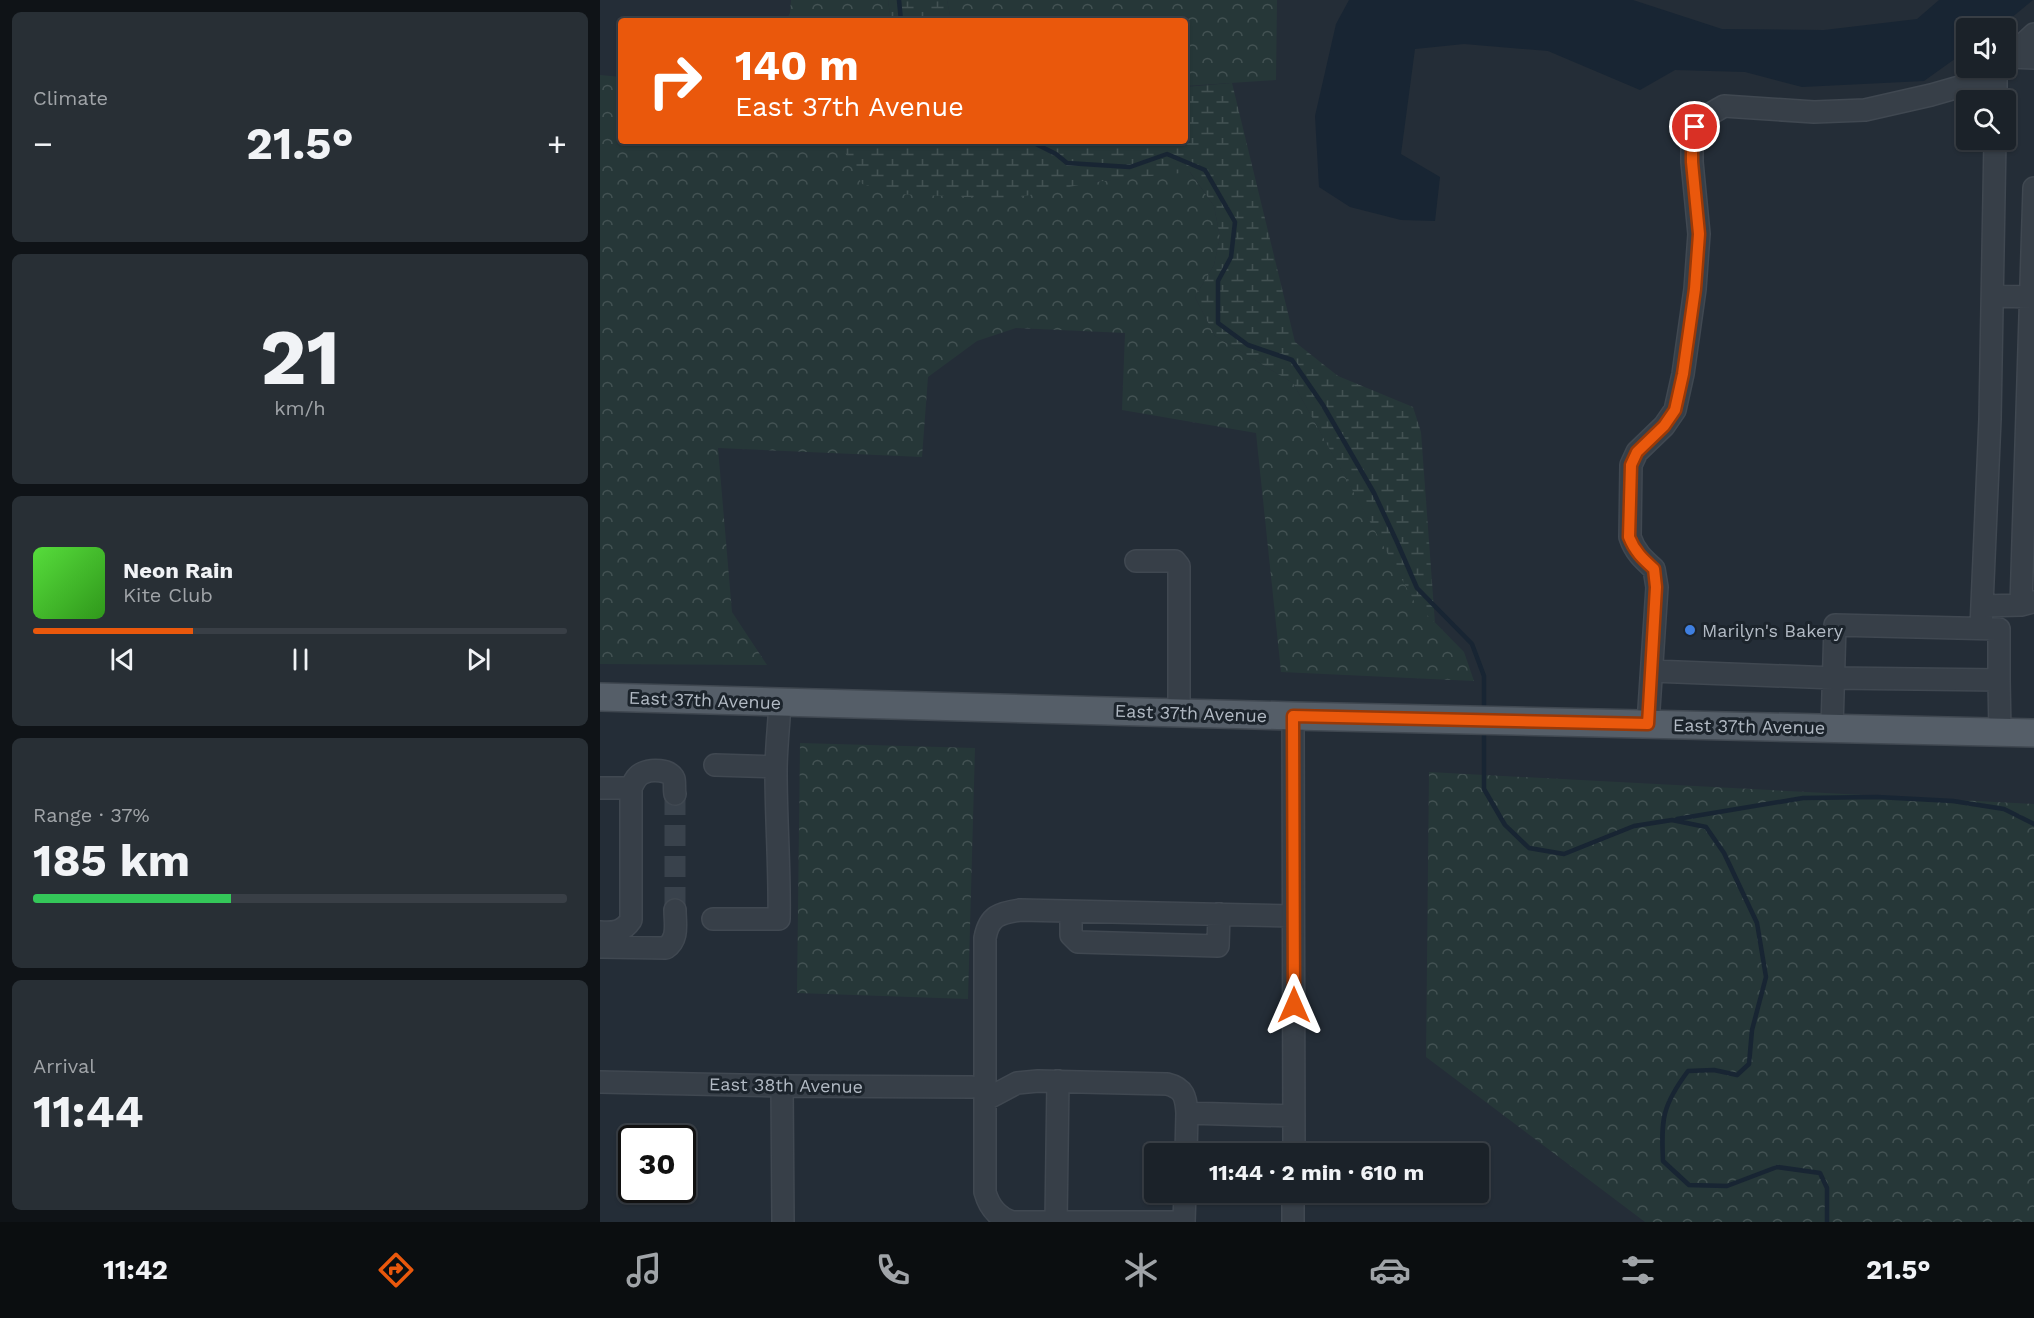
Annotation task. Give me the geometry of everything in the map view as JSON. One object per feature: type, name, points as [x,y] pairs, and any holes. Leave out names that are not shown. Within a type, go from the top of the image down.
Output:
[{"type":"main road","name":"East 37th Avenue","points":[[600,697],[2034,733]]},
{"type":"street","points":[[2016,50],[2034,34]]},
{"type":"street","points":[[2016,61],[2034,58]]},
{"type":"street","points":[[1648,724],[1656,587],[1654,569],[1639,556],[1629,537],[1631,465],[1637,452],[1664,426],[1675,410],[1683,374],[1695,289],[1699,234],[1692,162],[1692,140],[1695,127],[1703,118],[1724,105],[1814,112],[1865,110],[1931,95],[1984,78]]},
{"type":"street","points":[[1982,628],[1993,296],[1995,150]]},
{"type":"street","points":[[1983,606],[2028,603],[2034,188]]},
{"type":"street","points":[[1993,296],[2032,297]]},
{"type":"street","points":[[1136,561],[1175,561],[1179,566],[1179,713]]},
{"type":"street","points":[[1832,729],[1835,625],[1999,629],[2000,732]]},
{"type":"street","points":[[1652,671],[1834,678],[1999,680]]},
{"type":"street","points":[[713,919],[778,919],[780,873],[776,767],[780,702]]},
{"type":"street","points":[[1293,716],[1294,1143]]},
{"type":"street","points":[[715,765],[776,767]]},
{"type":"street","points":[[637,948],[637,930],[631,920],[631,788],[635,779],[644,772],[663,771],[669,773],[674,779],[675,794]]},
{"type":"street","points":[[600,788],[631,788]]},
{"type":"street","points":[[600,947],[666,948],[673,944],[675,937],[675,910]]},
{"type":"street","points":[[1185,1203],[1184,1222],[1012,1221],[999,1216],[990,1205],[985,1192],[979,1094],[987,928],[992,919],[1005,912],[1020,910],[1071,913],[1293,916]]},
{"type":"street","points":[[1071,913],[1071,935],[1077,942],[1218,946],[1219,915]]},
{"type":"street","points":[[600,932],[618,932],[626,928],[631,920]]},
{"type":"street","points":[[979,1094],[1017,1083],[1038,1080],[1167,1084],[1183,1091],[1186,1099],[1186,1143]]},
{"type":"street","points":[[1056,1222],[1058,1081]]},
{"type":"street","name":"East 38th Avenue","points":[[600,1082],[979,1094]]},
{"type":"street","points":[[782,1086],[783,1222]]},
{"type":"street","points":[[1187,1113],[1294,1116]]},
{"type":"street","points":[[1293,1203],[1293,1222]]},
{"type":"green space","points":[[791,0],[888,0],[891,18],[788,18]]},
{"type":"green space","points":[[888,0],[947,0],[950,18],[891,18]]},
{"type":"green space","points":[[947,0],[1277,0],[1276,80],[1188,86],[1188,18],[950,18]]},
{"type":"green space","points":[[600,75],[618,77],[618,144],[843,144],[842,147],[1094,182],[1189,171],[1214,206],[1220,237],[1214,265],[1195,297],[1215,336],[1293,383],[1415,602],[1464,652],[1474,681],[1281,672],[1256,433],[1122,410],[1125,333],[1016,328],[977,341],[928,377],[922,457],[718,448],[732,612],[767,665],[600,664]]},
{"type":"green space","points":[[1232,83],[1295,342],[1338,376],[1413,407],[1421,432],[1435,623],[1415,603],[1293,383],[1215,336],[1195,297],[1214,265],[1220,237],[1214,206],[1190,172],[1094,182],[1010,199],[898,194],[862,184],[842,147],[843,144],[1188,144],[1188,87]]},
{"type":"green space","points":[[800,743],[975,748],[968,999],[797,993]]},
{"type":"green space","points":[[1429,772],[2034,804],[2034,1222],[1645,1222],[1426,1057]]},
{"type":"water","points":[[1349,0],[1633,0],[1722,29],[1824,30],[1917,19],[1939,0],[2033,0],[2011,18],[1956,18],[1956,58],[1924,81],[1802,87],[1745,72],[1675,70],[1640,90],[1548,51],[1464,44],[1415,49],[1401,154],[1440,177],[1435,221],[1401,220],[1350,207],[1319,187],[1315,116],[1336,24]]},
{"type":"waterway","points":[[899,0],[901,18]]},
{"type":"waterway","points":[[1036,144],[1056,154],[1067,163],[1130,167],[1167,154],[1205,170],[1235,222],[1231,257],[1218,281],[1218,323],[1248,345],[1292,360],[1323,405],[1374,493],[1417,588],[1472,644],[1484,676],[1484,713]]},
{"type":"waterway","points":[[1484,730],[1484,789],[1505,825],[1529,848],[1564,854],[1634,826],[1672,820],[1706,827],[1724,853],[1757,923],[1766,977],[1752,1030],[1749,1064],[1737,1075],[1714,1070],[1688,1071],[1679,1083],[1665,1113],[1662,1134],[1663,1161],[1689,1185],[1727,1186],[1777,1167],[1820,1173],[1827,1188],[1827,1222]]},
{"type":"waterway","points":[[1677,819],[1803,798],[1877,797],[1953,801],[2004,809],[2034,824]]},
{"type":"tunnel","points":[[675,794],[675,910]]},
{"type":"place","name":"Marilyn's Bakery","points":[[1690,630]]},
{"type":"route","points":[[1294,1005],[1293,716],[1648,724],[1656,587],[1654,569],[1639,556],[1629,537],[1631,465],[1637,452],[1664,426],[1675,410],[1683,374],[1695,289],[1699,234],[1692,162],[1692,140],[1695,127]]}]
